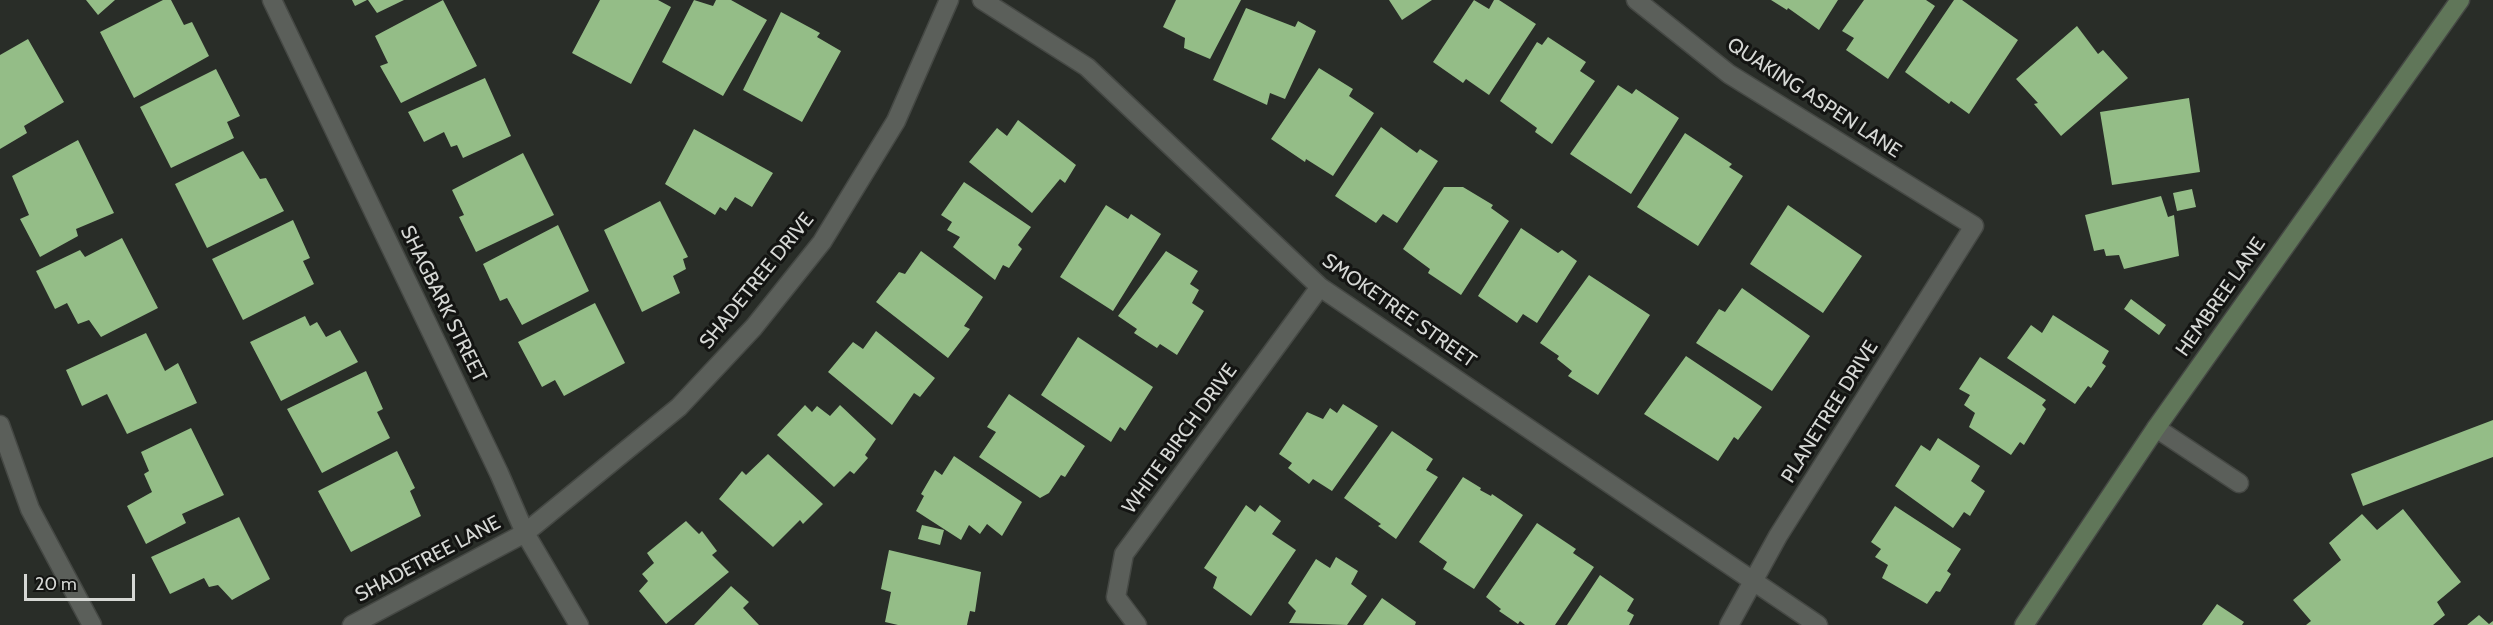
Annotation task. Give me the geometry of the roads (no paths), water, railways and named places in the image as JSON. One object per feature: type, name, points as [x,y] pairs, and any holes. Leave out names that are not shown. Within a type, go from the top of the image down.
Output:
[{"type":"street","name":"SHAGBARK STREET","points":[[272,0],[499,473],[525,533],[579,625]]},
{"type":"street","name":"SHADETREE DRIVE","points":[[525,533],[679,407],[754,327],[816,250],[896,121],[950,0]]},
{"type":"street","name":"SMOKETREE STREET","points":[[982,0],[1087,66],[1320,286],[1818,625]]},
{"type":"street","name":"QUAKING ASPEN LANE","points":[[1636,0],[1729,74],[1974,226]]},
{"type":"street","name":"HEMBREE LANE","points":[[2024,625],[2156,428],[2460,0]]},
{"type":"street","name":"PLANETREE DRIVE","points":[[1729,625],[1778,537],[1974,226]]},
{"type":"street","name":"WHITE BIRCH DRIVE","points":[[1137,625],[1116,597],[1124,554],[1320,286]]},
{"type":"street","points":[[0,425],[30,509],[92,625]]},
{"type":"street","points":[[2156,428],[2239,483]]},
{"type":"street","name":"SHADETREE LANE","points":[[352,625],[525,533]]}]
